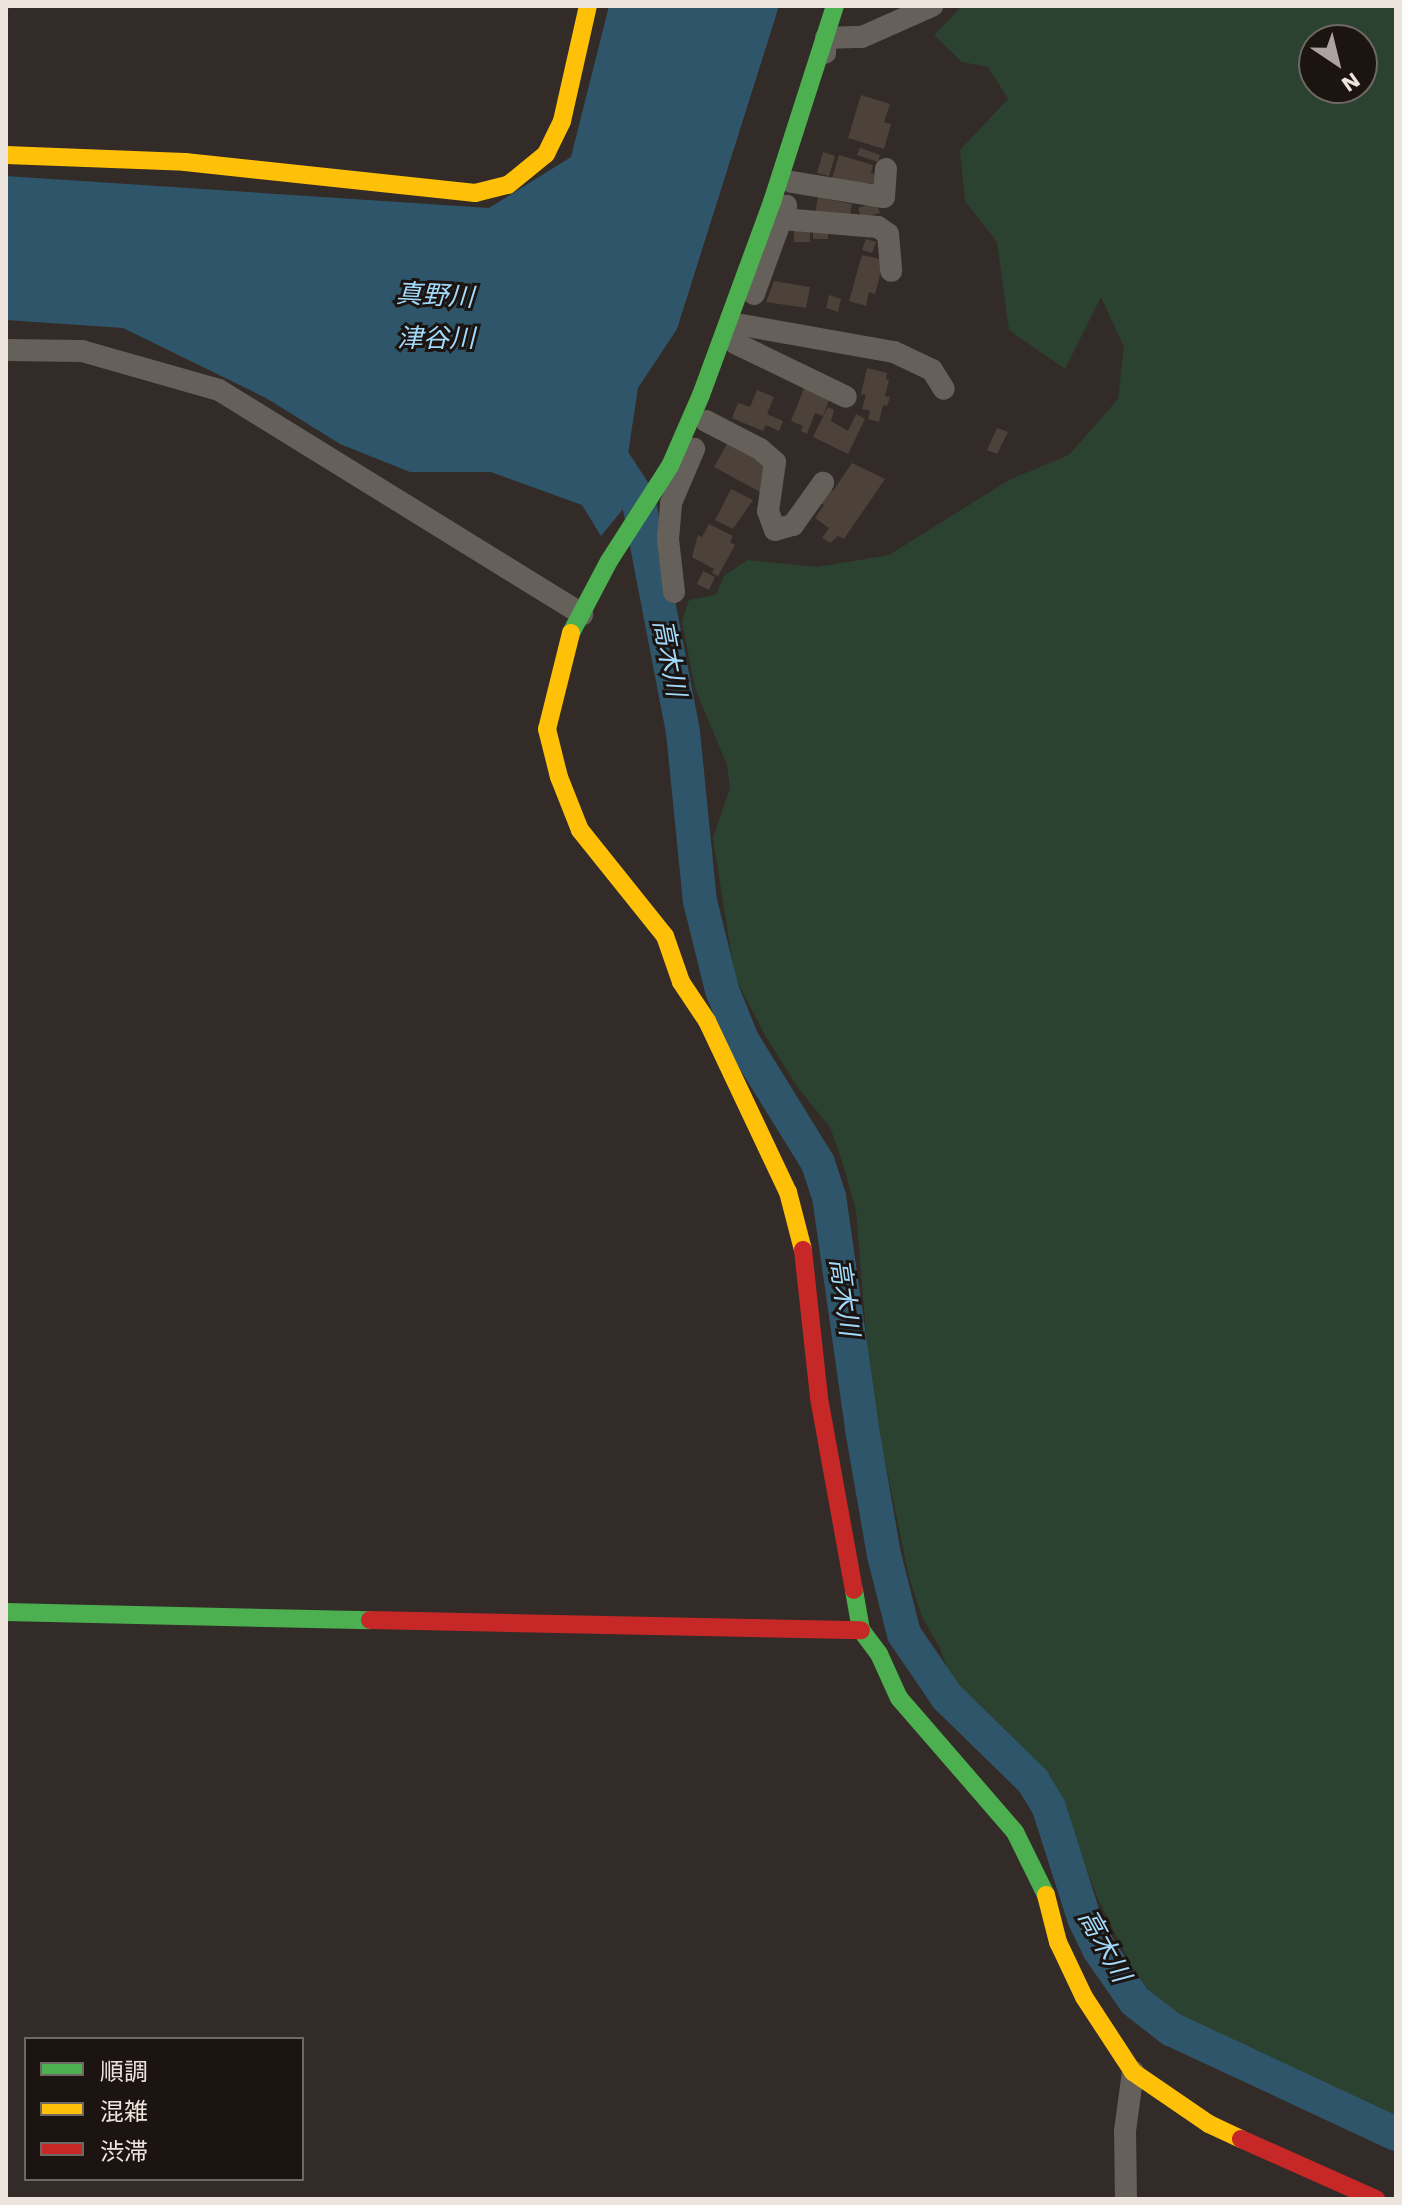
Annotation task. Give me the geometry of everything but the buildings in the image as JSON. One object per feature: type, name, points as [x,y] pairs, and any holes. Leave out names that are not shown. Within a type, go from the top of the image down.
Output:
[{"type":"street","points":[[6,155],[185,162],[463,193],[508,185],[546,154],[562,121],[588,6]]},
{"type":"street","points":[[835,6],[772,202],[701,395],[670,466],[609,561],[566,643],[547,729],[559,777],[580,830],[665,936],[681,982],[707,1021],[788,1192],[803,1241],[805,1289],[819,1398],[861,1630],[879,1654],[899,1698],[1015,1832],[1044,1888],[1058,1942],[1084,1997],[1133,2072],[1209,2124],[1376,2199]]},
{"type":"street","points":[[826,38],[862,37],[892,20],[932,6]]},
{"type":"street","points":[[674,592],[668,539],[671,503],[706,421],[782,219],[823,78],[826,38]]},
{"type":"street","points":[[878,227],[889,213],[884,197],[886,169]]},
{"type":"street","points":[[792,182],[884,197]]},
{"type":"street","points":[[782,219],[878,227],[888,234],[891,271]]},
{"type":"street","points":[[739,334],[894,352],[932,370],[944,389]]},
{"type":"street","points":[[739,334],[846,397]]},
{"type":"street","points":[[6,350],[82,351],[219,390],[582,614]]},
{"type":"street","points":[[706,421],[760,449],[775,462],[768,511],[775,530],[793,525],[823,483]]},
{"type":"street","points":[[6,1612],[861,1630]]},
{"type":"street","points":[[1126,2199],[1125,2131],[1133,2072]]},
{"type":"green space","points":[[1396,6],[1396,2120],[1190,2023],[1156,2000],[1131,1965],[1099,1901],[1071,1831],[1036,1763],[952,1681],[940,1648],[922,1617],[909,1577],[871,1393],[856,1210],[842,1161],[830,1127],[798,1088],[766,1037],[735,977],[713,838],[730,788],[727,765],[695,688],[682,621],[689,600],[716,595],[724,576],[747,560],[817,567],[889,555],[1009,480],[1069,455],[1118,399],[1124,347],[1101,297],[1065,369],[1009,330],[997,242],[965,201],[960,150],[1008,99],[988,67],[962,62],[934,35],[961,7]]},
{"type":"water","name":"津谷川","points":[[609,6],[779,6],[677,329],[638,388],[628,454],[633,497],[601,536],[582,505],[491,472],[410,472],[340,444],[266,398],[123,328],[6,320],[6,176],[489,208],[571,157]]},
{"type":"waterway","name":"高木川","points":[[606,449],[638,498],[683,732],[700,901],[722,990],[742,1040],[818,1163],[829,1196],[862,1429],[884,1555],[904,1634],[947,1697],[1033,1781],[1049,1808],[1084,1918],[1099,1949],[1135,2001],[1171,2029],[1396,2134]]},
{"type":"traffic: fast","points":[[571,633],[609,561],[670,466],[701,395],[772,202],[835,6]]},
{"type":"traffic: fast","points":[[854,1590],[861,1630],[879,1654],[899,1698],[1015,1832],[1046,1895]]},
{"type":"traffic: fast","points":[[6,1612],[370,1620]]},
{"type":"traffic: slow","points":[[6,155],[185,162],[475,193],[508,185],[546,154],[562,121],[588,6]]},
{"type":"traffic: slow","points":[[571,633],[547,729],[559,777],[580,830],[665,936],[681,982],[707,1021],[788,1192],[803,1250]]},
{"type":"traffic: slow","points":[[1046,1895],[1058,1942],[1084,1997],[1133,2072],[1209,2124],[1241,2139]]},
{"type":"traffic: jam","points":[[803,1250],[819,1398],[854,1590]]},
{"type":"traffic: jam","points":[[370,1620],[861,1630]]},
{"type":"traffic: jam","points":[[1241,2139],[1376,2199]]},
{"type":"water label","name":"真野川","points":[[435,296]]}]
